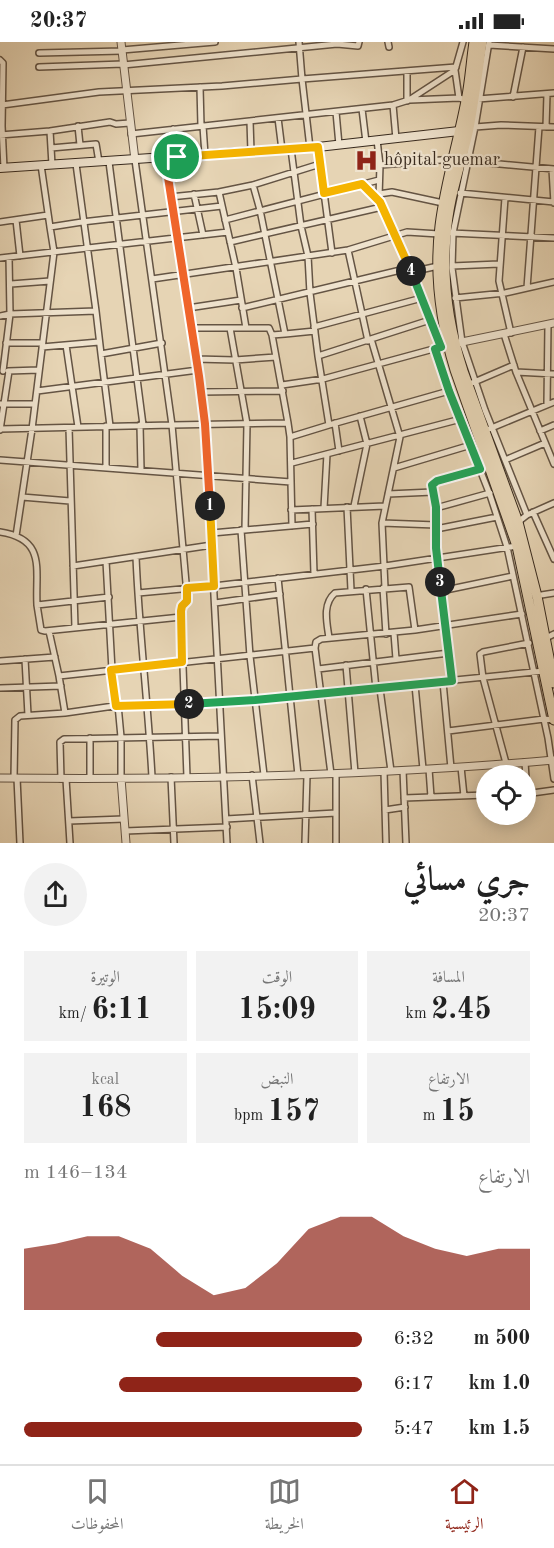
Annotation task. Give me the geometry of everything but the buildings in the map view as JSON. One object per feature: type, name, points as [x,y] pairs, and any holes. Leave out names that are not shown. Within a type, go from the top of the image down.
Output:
[{"type":"highway","points":[[474,42],[465,135],[456,193],[438,267],[440,304],[448,346],[536,600]]},
{"type":"highway","points":[[469,99],[487,43]]},
{"type":"highway","points":[[465,135],[453,159],[443,203],[446,234],[448,346],[472,384],[511,488],[536,600],[539,671],[551,720]]},
{"type":"highway","points":[[537,641],[554,683]]},
{"type":"main road","points":[[2,168],[314,148],[442,134],[465,135]]},
{"type":"street","points":[[39,53],[215,42]]},
{"type":"street","points":[[39,67],[123,65],[300,45],[357,46],[359,42]]},
{"type":"street","points":[[463,42],[456,68],[469,99],[465,135],[468,161],[456,193],[554,203],[553,169],[468,161]]},
{"type":"street","points":[[487,43],[554,49]]},
{"type":"street","points":[[300,45],[306,115],[320,164],[332,253]]},
{"type":"street","points":[[513,97],[523,47]]},
{"type":"street","points":[[122,48],[131,134],[148,241],[178,473],[187,588],[187,599],[181,607],[187,777]]},
{"type":"street","points":[[0,60],[3,63],[2,168]]},
{"type":"street","points":[[2,105],[99,92],[456,68]]},
{"type":"street","points":[[131,134],[393,105],[408,100],[456,68]]},
{"type":"street","points":[[406,70],[408,100]]},
{"type":"street","points":[[200,87],[205,155]]},
{"type":"street","points":[[527,288],[537,168],[547,93]]},
{"type":"street","points":[[408,100],[513,97],[554,93]]},
{"type":"street","points":[[393,105],[396,139]]},
{"type":"street","points":[[362,109],[366,142]]},
{"type":"street","points":[[336,112],[339,146]]},
{"type":"street","points":[[278,118],[282,150]]},
{"type":"street","points":[[250,121],[251,152]]},
{"type":"street","points":[[1,134],[50,131],[111,122],[130,123]]},
{"type":"street","points":[[465,135],[501,125],[554,127]]},
{"type":"street","points":[[78,126],[80,145]]},
{"type":"street","points":[[172,129],[177,157]]},
{"type":"street","points":[[50,131],[52,165]]},
{"type":"street","points":[[377,140],[381,204],[430,320],[448,346]]},
{"type":"street","points":[[51,148],[96,144],[99,162]]},
{"type":"street","points":[[291,149],[301,226],[308,256],[318,356],[339,451]]},
{"type":"street","points":[[165,158],[205,424],[227,843]]},
{"type":"street","points":[[380,165],[453,159]]},
{"type":"street","points":[[109,162],[138,378],[141,470]]},
{"type":"street","points":[[76,164],[105,382],[108,426],[106,468]]},
{"type":"street","points":[[170,197],[219,192],[253,185],[320,164]]},
{"type":"street","points":[[16,536],[54,252],[40,165]]},
{"type":"street","points":[[225,220],[379,180]]},
{"type":"street","points":[[362,184],[381,204]]},
{"type":"street","points":[[253,185],[285,334]]},
{"type":"street","points":[[219,192],[236,268],[246,328]]},
{"type":"street","points":[[379,194],[392,192],[443,203]]},
{"type":"street","points":[[195,194],[203,235]]},
{"type":"street","points":[[505,198],[499,280],[508,333],[516,372],[554,464]]},
{"type":"street","points":[[230,242],[327,220],[381,204]]},
{"type":"street","points":[[50,227],[222,206]]},
{"type":"street","points":[[0,222],[48,215]]},
{"type":"street","points":[[16,220],[20,256]]},
{"type":"street","points":[[0,258],[228,232]]},
{"type":"street","points":[[152,279],[332,253],[410,232],[554,238]]},
{"type":"street","points":[[446,234],[455,298],[448,346],[449,391],[498,517],[522,614],[537,641]]},
{"type":"street","points":[[348,250],[369,340],[379,364],[400,435],[382,524],[386,634]]},
{"type":"street","points":[[9,257],[10,314],[0,429],[288,423]]},
{"type":"street","points":[[452,266],[499,264]]},
{"type":"street","points":[[242,308],[410,270],[438,267]]},
{"type":"street","points":[[10,284],[50,281]]},
{"type":"street","points":[[455,298],[502,293],[554,282]]},
{"type":"street","points":[[272,335],[315,329],[422,298]]},
{"type":"street","points":[[188,308],[241,300]]},
{"type":"street","points":[[425,306],[440,304]]},
{"type":"street","points":[[0,316],[96,311]]},
{"type":"street","points":[[318,356],[430,320]]},
{"type":"street","points":[[201,392],[240,392],[283,388],[448,346],[551,324],[551,403],[489,430],[505,460],[511,488],[530,513],[554,559]]},
{"type":"street","points":[[191,328],[269,328],[283,388],[290,437],[292,525]]},
{"type":"street","points":[[230,328],[247,424],[243,530],[244,582],[264,775]]},
{"type":"street","points":[[6,343],[66,345],[99,342]]},
{"type":"street","points":[[101,354],[162,343]]},
{"type":"street","points":[[66,345],[78,428]]},
{"type":"street","points":[[196,359],[235,360],[276,357]]},
{"type":"street","points":[[472,384],[514,365]]},
{"type":"street","points":[[4,371],[39,370]]},
{"type":"street","points":[[37,391],[198,370]]},
{"type":"street","points":[[516,372],[551,374]]},
{"type":"street","points":[[290,437],[449,391]]},
{"type":"street","points":[[2,404],[35,404]]},
{"type":"street","points":[[354,506],[367,444],[360,416]]},
{"type":"street","points":[[292,464],[461,419]]},
{"type":"street","points":[[540,431],[554,426]]},
{"type":"street","points":[[69,428],[75,627]]},
{"type":"street","points":[[505,460],[545,443]]},
{"type":"street","points":[[394,468],[471,445]]},
{"type":"street","points":[[324,508],[327,454]]},
{"type":"street","points":[[0,460],[291,482]]},
{"type":"street","points":[[452,681],[436,558],[436,508],[432,485],[435,482],[480,469]]},
{"type":"street","points":[[388,494],[433,492]]},
{"type":"street","points":[[436,508],[490,493]]},
{"type":"street","points":[[22,497],[70,501]]},
{"type":"street","points":[[519,522],[530,513],[554,503]]},
{"type":"street","points":[[291,510],[385,506]]},
{"type":"street","points":[[347,507],[351,590]]},
{"type":"street","points":[[312,509],[314,574]]},
{"type":"street","points":[[382,524],[436,527],[498,517]]},
{"type":"street","points":[[212,533],[313,524]]},
{"type":"street","points":[[0,532],[16,536],[26,542],[35,554],[37,605],[41,630],[44,632],[181,617]]},
{"type":"street","points":[[73,566],[212,546]]},
{"type":"street","points":[[138,593],[385,566],[517,546]]},
{"type":"street","points":[[136,557],[152,777]]},
{"type":"street","points":[[106,561],[111,670],[121,737],[121,778],[126,843]]},
{"type":"street","points":[[441,591],[513,576]]},
{"type":"street","points":[[278,578],[297,775]]},
{"type":"street","points":[[329,638],[327,614],[329,600],[335,592],[351,590],[409,587],[415,630]]},
{"type":"street","points":[[366,589],[387,771],[386,843]]},
{"type":"street","points":[[536,600],[554,593]]},
{"type":"street","points":[[215,603],[280,594]]},
{"type":"street","points":[[37,605],[108,597]]},
{"type":"street","points":[[336,843],[333,774],[315,648],[317,641],[446,627],[522,614]]},
{"type":"street","points":[[49,631],[60,676],[65,713]]},
{"type":"street","points":[[394,633],[396,659]]},
{"type":"street","points":[[506,763],[483,678],[480,653],[537,641],[554,634]]},
{"type":"street","points":[[60,676],[315,648]]},
{"type":"street","points":[[318,669],[449,653]]},
{"type":"street","points":[[0,661],[55,657]]},
{"type":"street","points":[[25,658],[28,715]]},
{"type":"street","points":[[346,665],[355,773]]},
{"type":"street","points":[[20,843],[15,778],[15,720],[17,717],[117,706],[219,703],[348,692],[539,671]]},
{"type":"street","points":[[443,682],[451,768]]},
{"type":"street","points":[[415,685],[431,797]]},
{"type":"street","points":[[0,688],[61,686]]},
{"type":"street","points":[[448,731],[551,720],[554,779]]},
{"type":"street","points":[[70,843],[61,740],[67,738],[221,736]]},
{"type":"street","points":[[90,738],[90,778]]},
{"type":"street","points":[[0,778],[307,775],[553,760]]},
{"type":"street","points":[[461,767],[464,796]]},
{"type":"street","points":[[403,770],[406,843]]},
{"type":"street","points":[[305,843],[307,775]]},
{"type":"street","points":[[252,776],[260,843]]},
{"type":"street","points":[[171,777],[174,843]]},
{"type":"street","points":[[536,793],[554,790]]},
{"type":"street","points":[[404,798],[476,795]]},
{"type":"street","points":[[385,810],[405,807]]},
{"type":"street","points":[[226,819],[336,813]]},
{"type":"street","points":[[69,821],[124,819]]},
{"type":"street","points":[[125,831],[226,827]]},
{"type":"place","name":"hôpital guemar","points":[[366,160]]},
{"type":"route","points":[[318,147],[324,193],[362,184],[380,202],[441,347],[435,349],[480,469],[437,481],[432,485],[437,516],[436,558],[452,681],[219,703],[116,706],[111,670],[182,662],[181,611],[187,601],[187,588],[214,586],[205,424],[165,158],[177,157],[318,147]]}]
